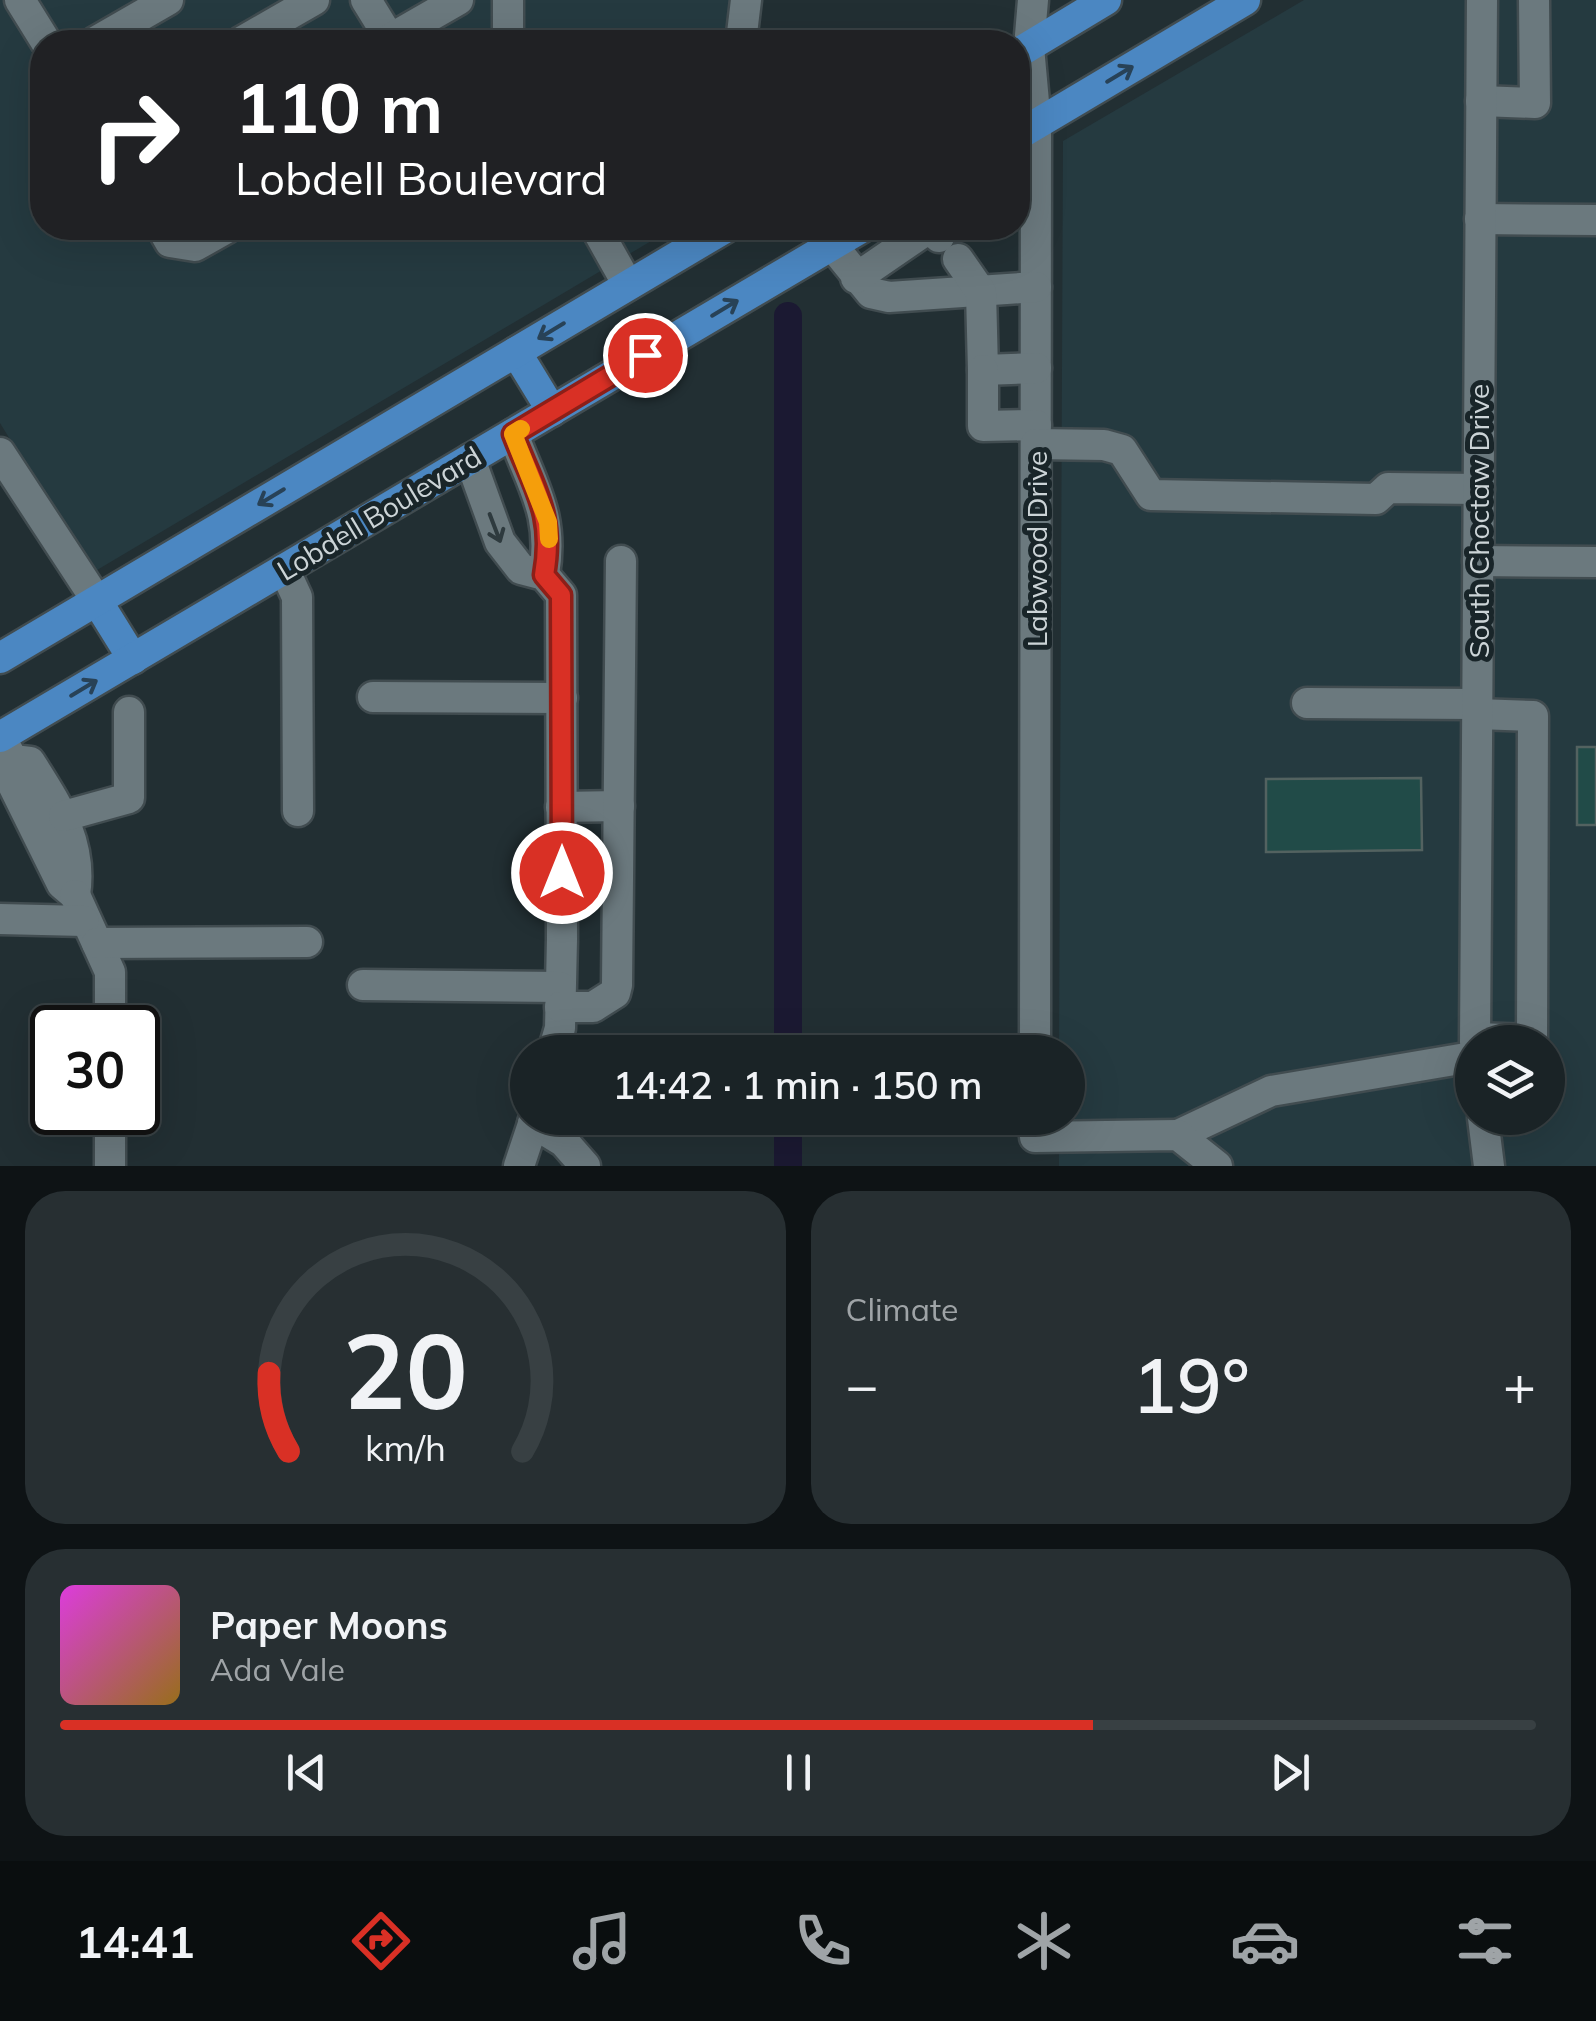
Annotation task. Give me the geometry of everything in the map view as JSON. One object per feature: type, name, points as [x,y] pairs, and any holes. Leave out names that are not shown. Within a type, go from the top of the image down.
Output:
[{"type":"main road","points":[[1030,46],[1106,0]]},
{"type":"main road","points":[[1030,128],[1246,0]]},
{"type":"main road","points":[[0,658],[705,240]]},
{"type":"main road","name":"Lobdell Boulevard","points":[[4,745],[132,659],[841,240]]},
{"type":"main road","points":[[516,352],[552,410]]},
{"type":"main road","points":[[96,601],[132,659]]},
{"type":"street","points":[[20,0],[39,30]]},
{"type":"street","points":[[117,30],[168,0]]},
{"type":"street","points":[[262,30],[314,0]]},
{"type":"street","points":[[366,0],[385,30]]},
{"type":"street","points":[[408,30],[458,0]]},
{"type":"street","points":[[508,0],[508,30]]},
{"type":"street","points":[[742,30],[746,0]]},
{"type":"street","name":"Labwood Drive","points":[[1027,30],[1032,0]]},
{"type":"street","name":"South Choctaw Drive","points":[[1475,1025],[1482,0]]},
{"type":"street","points":[[1481,102],[1534,103],[1534,0]]},
{"type":"street","name":"Labwood Drive","points":[[1030,183],[1036,288],[1035,1035]]},
{"type":"street","points":[[1480,219],[1596,220]]},
{"type":"street","points":[[169,240],[195,246],[206,240]]},
{"type":"street","points":[[603,240],[628,285]]},
{"type":"street","points":[[856,278],[911,240]]},
{"type":"street","points":[[940,240],[981,292],[983,426],[1122,450],[1151,496],[1376,500],[1388,488],[1478,489]]},
{"type":"street","points":[[832,245],[871,292],[889,297],[1036,288]]},
{"type":"street","points":[[983,370],[1036,368]]},
{"type":"street","points":[[513,434],[548,522],[550,542],[544,575]]},
{"type":"street","points":[[0,453],[96,601]]},
{"type":"street","points":[[470,459],[500,542],[522,569],[544,575],[561,595],[560,997],[555,1035]]},
{"type":"street","points":[[363,985],[560,997],[593,1006],[615,993],[620,561]]},
{"type":"street","points":[[1478,561],[1596,562]]},
{"type":"street","points":[[284,569],[297,597],[298,811]]},
{"type":"street","points":[[373,696],[562,698]]},
{"type":"street","points":[[1307,703],[1477,709],[1533,716],[1532,1025]]},
{"type":"street","points":[[51,821],[130,798],[129,712]]},
{"type":"street","points":[[4,745],[9,777],[51,821],[62,884],[110,972],[110,1005]]},
{"type":"street","points":[[562,806],[619,806]]},
{"type":"street","points":[[0,919],[85,920],[307,942]]},
{"type":"street","points":[[1035,1140],[1178,1136],[1272,1091],[1455,1050]]},
{"type":"street","points":[[110,1135],[110,1166]]},
{"type":"street","points":[[520,1166],[529,1135]]},
{"type":"street","points":[[554,1135],[585,1166]]},
{"type":"street","points":[[1485,1135],[1488,1166]]},
{"type":"street","points":[[1178,1136],[1218,1166]]},
{"type":"shaded area","points":[[0,0],[757,0],[757,30],[30,30],[30,240],[653,240],[92,573],[0,423]]},
{"type":"shaded area","points":[[1304,0],[1596,0],[1596,1166],[1059,1166],[1059,1135],[1085,1135],[1085,1035],[1059,1035],[1063,141]]},
{"type":"building","points":[[1577,747],[1596,747],[1596,825],[1577,825]]},
{"type":"building","points":[[1421,778],[1422,850],[1266,852],[1266,779]]},
{"type":"waterway","points":[[788,316],[788,1035]]},
{"type":"waterway","points":[[788,1135],[788,1166]]},
{"type":"slow traffic","points":[[521,429],[513,434],[548,522],[549,539]]},
{"type":"route","points":[[562,873],[561,595],[544,575],[550,542],[548,522],[513,434],[645,355]]}]
